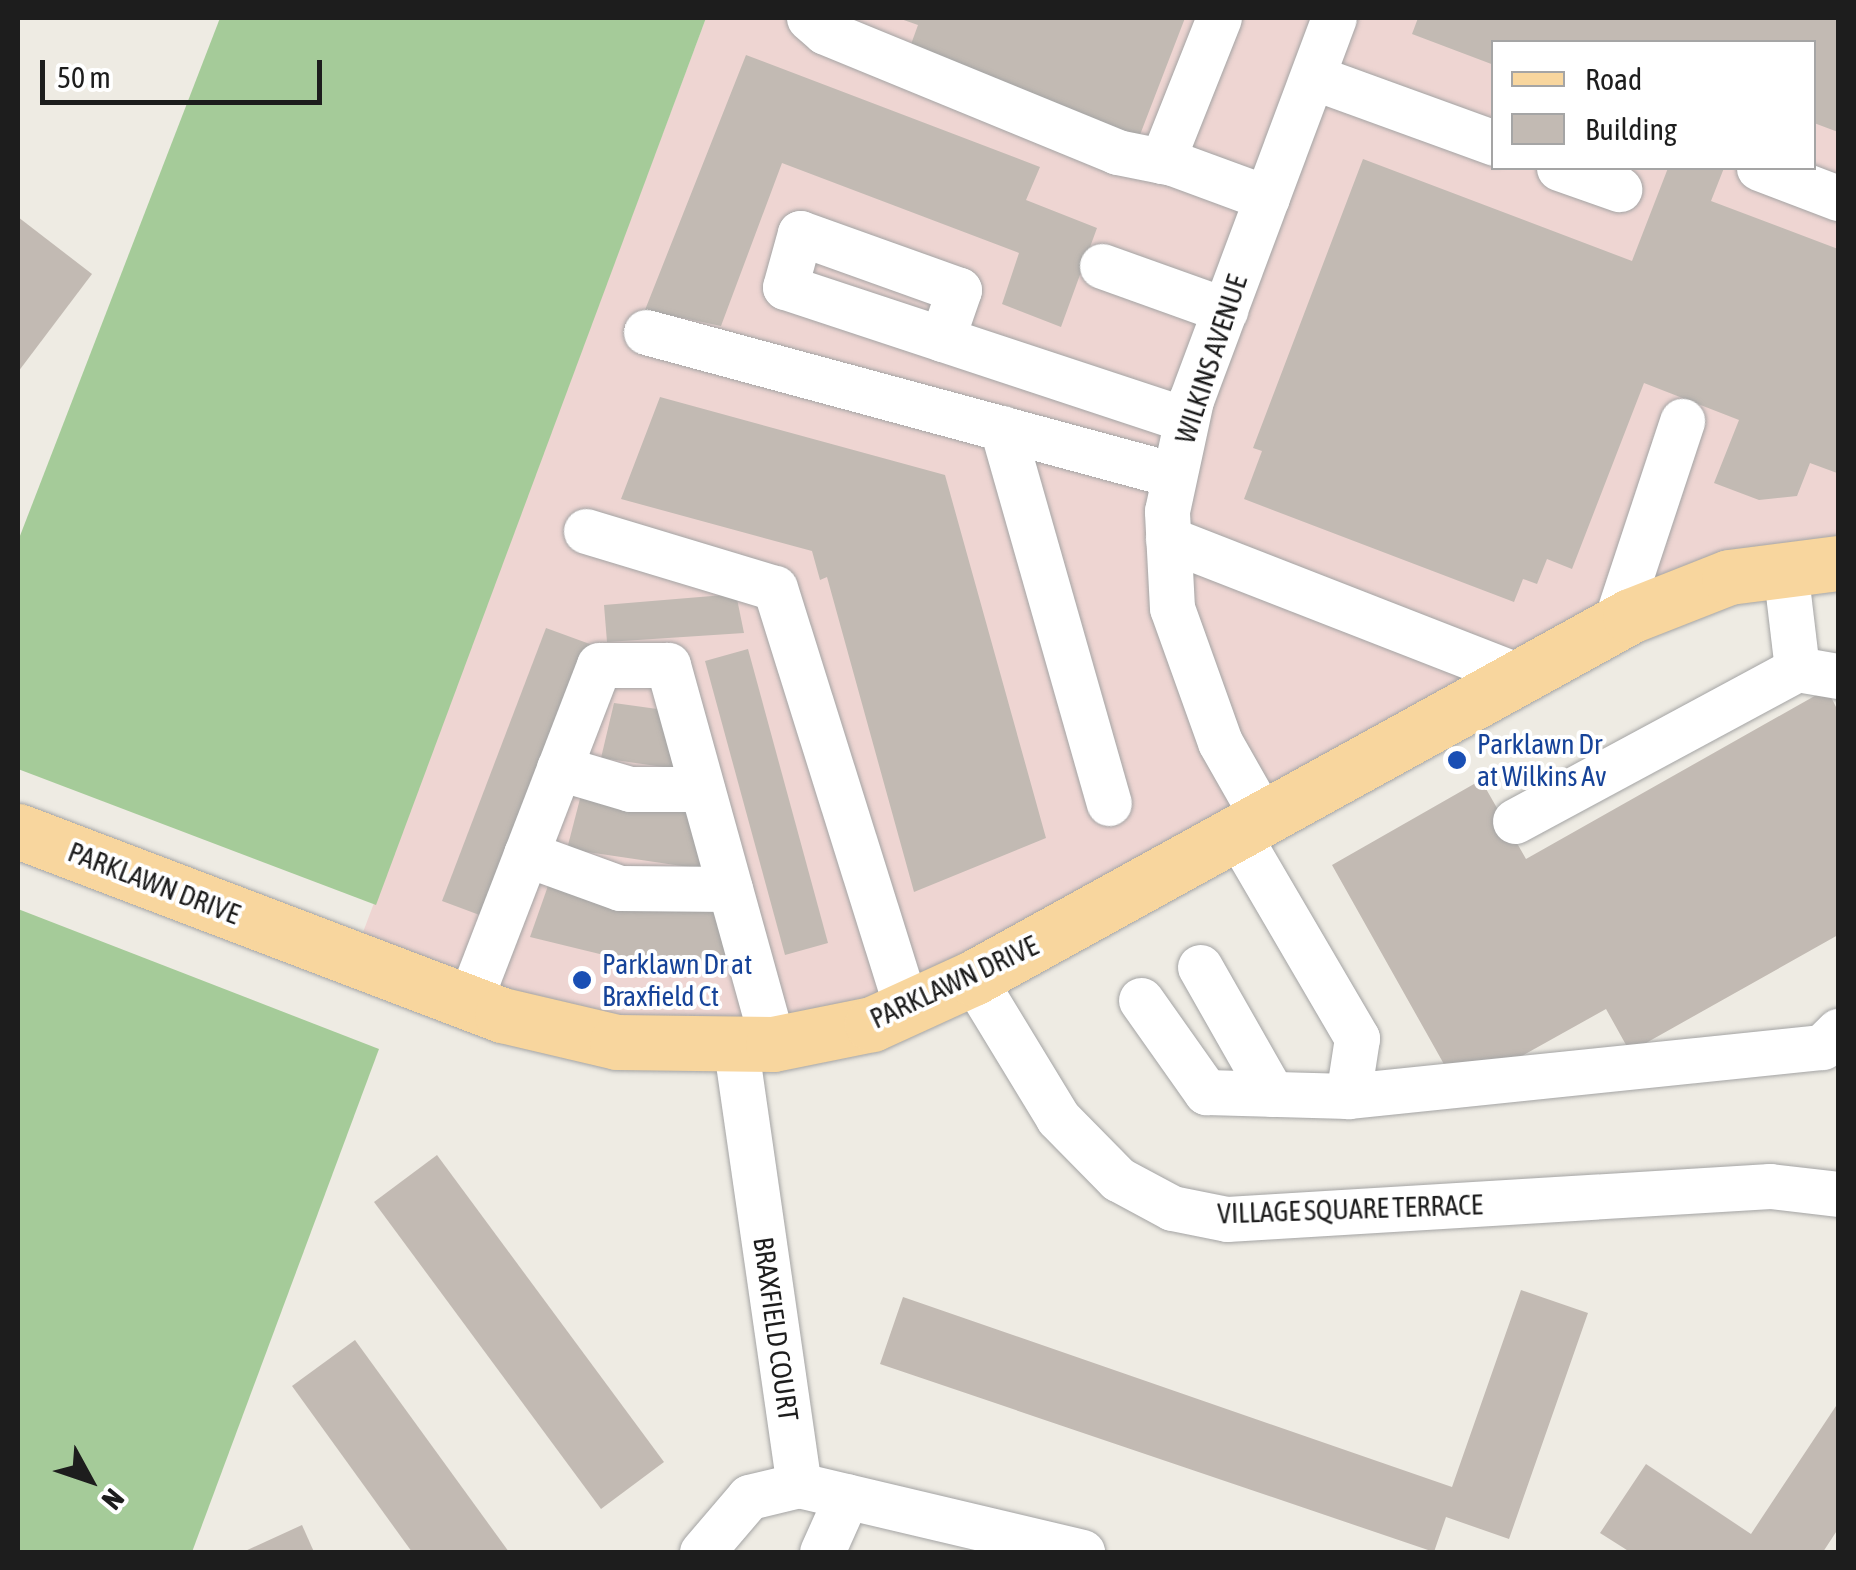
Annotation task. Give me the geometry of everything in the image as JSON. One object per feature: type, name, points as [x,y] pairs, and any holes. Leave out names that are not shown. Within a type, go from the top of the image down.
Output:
[{"type":"main road","name":"PARKLAWN DRIVE","points":[[18,830],[469,1002],[617,1042],[754,1047],[872,1024],[973,978],[1615,624],[1728,577],[1838,563]]},
{"type":"street","points":[[808,18],[824,32],[1116,152],[1162,161],[1267,198]]},
{"type":"street","points":[[1162,161],[1219,18]]},
{"type":"street","name":"WILKINS AVENUE","points":[[1334,18],[1186,420],[1174,475],[1168,538],[1172,608],[1249,823],[1357,1038],[1348,1096]]},
{"type":"street","points":[[1312,76],[1491,142]]},
{"type":"street","points":[[1564,170],[1619,190]]},
{"type":"street","points":[[1764,170],[1838,198]]},
{"type":"street","points":[[1102,266],[1224,310]]},
{"type":"street","points":[[646,332],[1174,475]]},
{"type":"street","points":[[942,339],[1186,420]]},
{"type":"street","points":[[1615,624],[1682,421]]},
{"type":"street","points":[[1002,428],[1109,803]]},
{"type":"street","points":[[586,531],[776,588],[907,1008]]},
{"type":"street","points":[[1168,538],[1518,676]]},
{"type":"street","points":[[1516,821],[1818,672],[1784,569]]},
{"type":"street","name":"BRAXFIELD COURT","points":[[559,768],[599,665],[668,665],[730,889],[754,1047],[799,1485]]},
{"type":"street","points":[[469,1002],[559,768],[630,789],[702,789]]},
{"type":"street","points":[[526,854],[620,888],[730,889]]},
{"type":"street","points":[[1200,967],[1272,1094]]},
{"type":"street","name":"VILLAGE SQUARE TERRACE","points":[[973,978],[1058,1118],[1118,1179],[1172,1208],[1226,1219],[1770,1186],[1838,1194]]},
{"type":"street","points":[[1141,1000],[1206,1092],[1348,1096],[1822,1047],[1838,1032]]},
{"type":"street","points":[[702,1552],[749,1497],[799,1485],[1082,1552]]},
{"type":"street","points":[[822,1552],[847,1496]]},
{"type":"shaded area","points":[[706,18],[1838,18],[1838,563],[1729,577],[1040,942],[736,1049],[353,959]]},
{"type":"green space","points":[[220,18],[706,18],[376,905],[18,769],[18,541]]},
{"type":"green space","points":[[18,909],[379,1049],[192,1552],[18,1552]]},
{"type":"building","points":[[898,18],[1185,18],[1138,140],[910,47],[918,25]]},
{"type":"building","points":[[1418,18],[1838,18],[1838,132],[1816,124],[1816,40],[1491,40],[1491,64],[1412,34]]},
{"type":"building","points":[[746,55],[1040,167],[1026,200],[1097,228],[1061,327],[1002,304],[1019,253],[782,163],[721,326],[645,310]]},
{"type":"building","points":[[1363,159],[1632,261],[1667,170],[1723,170],[1711,201],[1838,249],[1837,473],[1810,463],[1797,496],[1759,500],[1714,483],[1739,420],[1644,383],[1572,569],[1547,559],[1537,584],[1523,579],[1514,602],[1244,499],[1262,451],[1253,448]]},
{"type":"building","points":[[18,217],[92,274],[18,372]]},
{"type":"building","points":[[660,397],[945,475],[1046,838],[914,892],[827,577],[820,580],[812,551],[621,499]]},
{"type":"building","points":[[736,594],[744,633],[607,642],[604,605]]},
{"type":"building","points":[[546,628],[598,647],[493,920],[442,901]]},
{"type":"building","points":[[748,649],[828,943],[785,955],[705,661]]},
{"type":"building","points":[[1827,689],[1838,711],[1838,935],[1630,1052],[1606,1009],[1513,1061],[1445,1066],[1332,865],[1481,780],[1526,859]]},
{"type":"building","points":[[614,703],[679,712],[684,770],[601,758]]},
{"type":"building","points":[[581,795],[706,814],[709,870],[567,849]]},
{"type":"building","points":[[549,883],[730,911],[734,963],[612,957],[530,937]]},
{"type":"building","points":[[437,1155],[664,1462],[601,1509],[374,1202]]},
{"type":"building","points":[[1521,1290],[1588,1313],[1509,1539],[1446,1517],[1434,1552],[880,1364],[903,1297],[1452,1487]]},
{"type":"building","points":[[355,1340],[509,1552],[412,1552],[292,1386]]},
{"type":"building","points":[[1838,1403],[1838,1529],[1823,1552],[1630,1552],[1600,1533],[1646,1464],[1751,1534]]},
{"type":"building","points":[[302,1525],[314,1552],[243,1552]]},
{"type":"place","name":"Parklawn Dr at Wilkins Av","points":[[1457,760]]},
{"type":"place","name":"Parklawn Dr at Braxfield Ct","points":[[582,980]]}]
